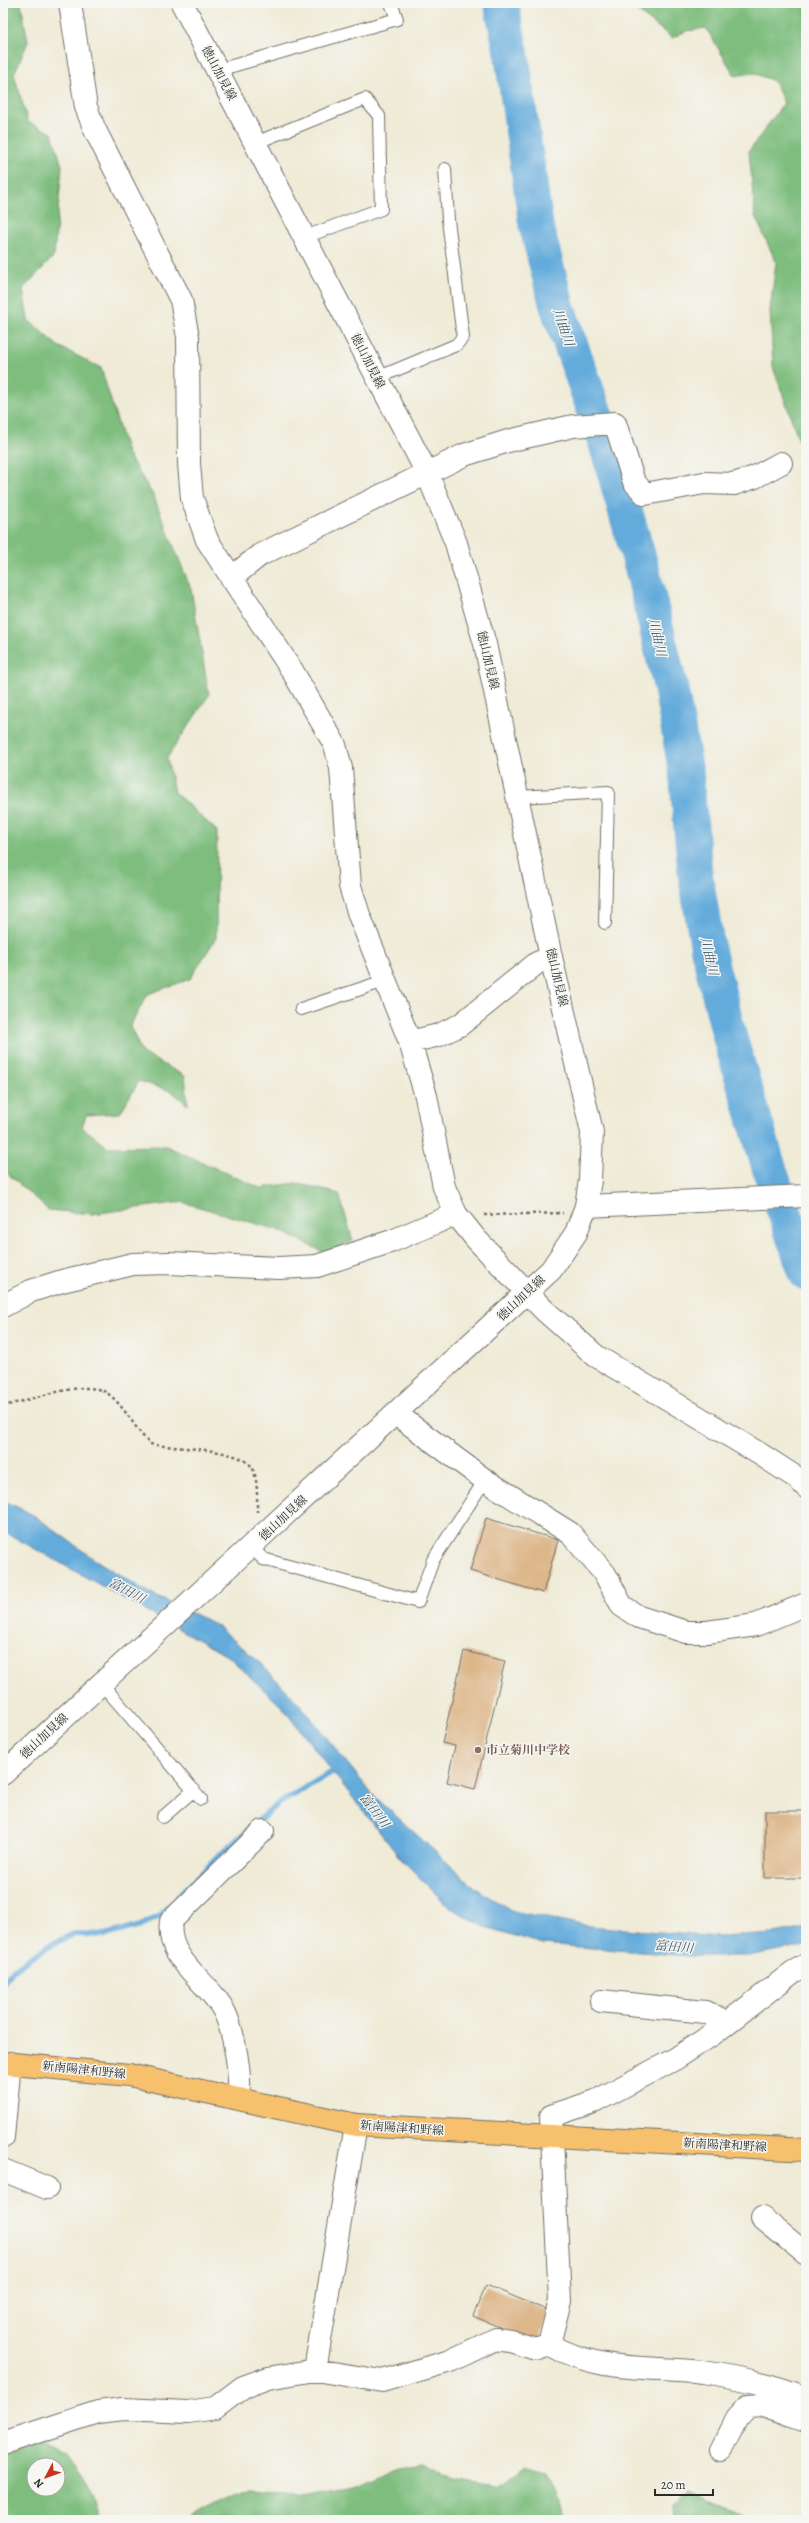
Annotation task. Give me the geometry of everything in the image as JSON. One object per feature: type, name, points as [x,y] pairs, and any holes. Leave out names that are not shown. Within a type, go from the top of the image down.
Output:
[{"type":"main road","name":"新南陽津和野線","points":[[7,2063],[129,2075],[238,2097],[356,2125],[806,2150]]},
{"type":"street","points":[[70,3],[86,107],[95,130],[181,300],[188,337],[189,464],[192,498],[207,540],[297,679],[335,745],[341,768],[350,886],[359,915],[410,1042],[426,1096],[444,1187],[456,1214],[476,1239],[527,1293],[596,1356],[760,1454],[797,1478],[806,1487]]},
{"type":"street","name":"徳山加見線","points":[[3,1774],[552,1270],[576,1233],[586,1206],[590,1180],[592,1132],[551,957],[485,644],[456,543],[427,473],[182,3]]},
{"type":"street","points":[[231,578],[260,555],[464,455],[508,441],[584,424],[615,423],[634,482],[645,494],[704,483],[734,484],[755,477],[781,462]]},
{"type":"street","points":[[410,1042],[439,1035],[460,1025],[537,963],[551,957]]},
{"type":"street","points":[[586,1206],[802,1196]]},
{"type":"street","points":[[3,1306],[31,1291],[56,1283],[133,1264],[169,1263],[279,1268],[317,1266],[392,1241],[456,1214]]},
{"type":"street","points":[[396,1414],[485,1480],[570,1533],[605,1574],[622,1606],[640,1617],[686,1632],[707,1632],[756,1625],[806,1604]]},
{"type":"street","points":[[238,2097],[240,2086],[232,2038],[225,2013],[176,1952],[169,1934],[171,1922],[263,1831]]},
{"type":"street","points":[[549,2344],[560,2301],[551,2116],[596,2101],[631,2084],[675,2059],[793,1972],[806,1965]]},
{"type":"street","points":[[601,2002],[705,2012],[727,2022]]},
{"type":"street","points":[[3,2137],[6,2130],[7,2063]]},
{"type":"street","points":[[315,2370],[356,2125]]},
{"type":"street","points":[[3,2170],[47,2188]]},
{"type":"street","points":[[762,2218],[806,2254]]},
{"type":"street","points":[[3,2443],[98,2412],[123,2409],[188,2412],[215,2408],[243,2387],[268,2378],[315,2370],[382,2381],[450,2361],[496,2340],[510,2341],[536,2349],[549,2344],[566,2353],[613,2367],[703,2372],[763,2384],[806,2398]]},
{"type":"street","points":[[721,2450],[736,2418],[748,2406],[760,2405],[806,2421]]},
{"type":"lane","points":[[218,70],[396,19],[391,3]]},
{"type":"lane","points":[[255,143],[365,99],[379,116],[381,209],[305,237]]},
{"type":"lane","points":[[377,378],[456,345],[463,337],[448,220],[445,169]]},
{"type":"lane","points":[[518,797],[608,792],[606,923]]},
{"type":"lane","points":[[301,1009],[386,980]]},
{"type":"lane","points":[[258,1541],[263,1559],[418,1602],[433,1560],[485,1480]]},
{"type":"lane","points":[[101,1683],[197,1794],[163,1817]]},
{"type":"path","points":[[456,1214],[572,1212],[586,1206]]},
{"type":"path","points":[[3,1406],[75,1388],[94,1387],[107,1393],[150,1444],[226,1453],[244,1459],[253,1468],[258,1541]]},
{"type":"green space","points":[[3,3],[21,3],[28,42],[14,74],[28,122],[52,133],[62,166],[54,256],[23,289],[28,320],[58,346],[101,368],[127,453],[153,495],[191,589],[209,695],[167,758],[174,792],[217,831],[216,938],[190,979],[148,994],[130,1026],[142,1053],[185,1076],[188,1105],[171,1091],[139,1081],[120,1113],[86,1115],[82,1127],[108,1147],[166,1146],[260,1188],[296,1183],[339,1194],[353,1241],[325,1253],[281,1231],[182,1202],[92,1214],[48,1210],[6,1172],[3,1172]]},
{"type":"green space","points":[[632,3],[806,3],[806,460],[773,367],[770,310],[776,262],[755,216],[749,151],[784,103],[774,81],[753,73],[735,76],[706,28],[686,31],[672,38],[636,10]]},
{"type":"green space","points":[[44,2440],[66,2452],[93,2497],[100,2520],[3,2520],[3,2454]]},
{"type":"green space","points":[[425,2463],[455,2482],[494,2489],[522,2471],[544,2477],[565,2520],[190,2520],[200,2512],[249,2489],[307,2494],[352,2486],[402,2467]]},
{"type":"green space","points":[[689,2494],[751,2520],[674,2520],[673,2507]]},
{"type":"water","name":"富田川","points":[[3,1500],[35,1516],[94,1559],[151,1594],[213,1623],[255,1658],[299,1703],[372,1794],[474,1887],[512,1911],[589,1926],[718,1937],[775,1934],[806,1928],[806,1945],[748,1956],[689,1956],[543,1944],[485,1927],[449,1907],[400,1858],[281,1706],[229,1657],[3,1531]]},
{"type":"building","points":[[486,1518],[558,1540],[543,1593],[470,1571]]},
{"type":"building","points":[[464,1651],[505,1661],[475,1789],[447,1782],[455,1746],[442,1743]]},
{"type":"building","points":[[765,1811],[806,1811],[806,1878],[765,1878]]},
{"type":"building","points":[[486,2285],[549,2311],[537,2343],[473,2316]]},
{"type":"waterway","name":"川曲川","points":[[501,3],[511,51],[536,225],[557,306],[606,444],[642,569],[671,689],[686,772],[695,873],[708,950],[730,1038],[771,1174],[806,1273]]},
{"type":"waterway","points":[[3,1983],[14,1969],[48,1946],[74,1934],[106,1935],[141,1925],[158,1917],[223,1852],[278,1804],[339,1768]]},
{"type":"place","name":"市立菊川中学校","points":[[478,1750]]}]
